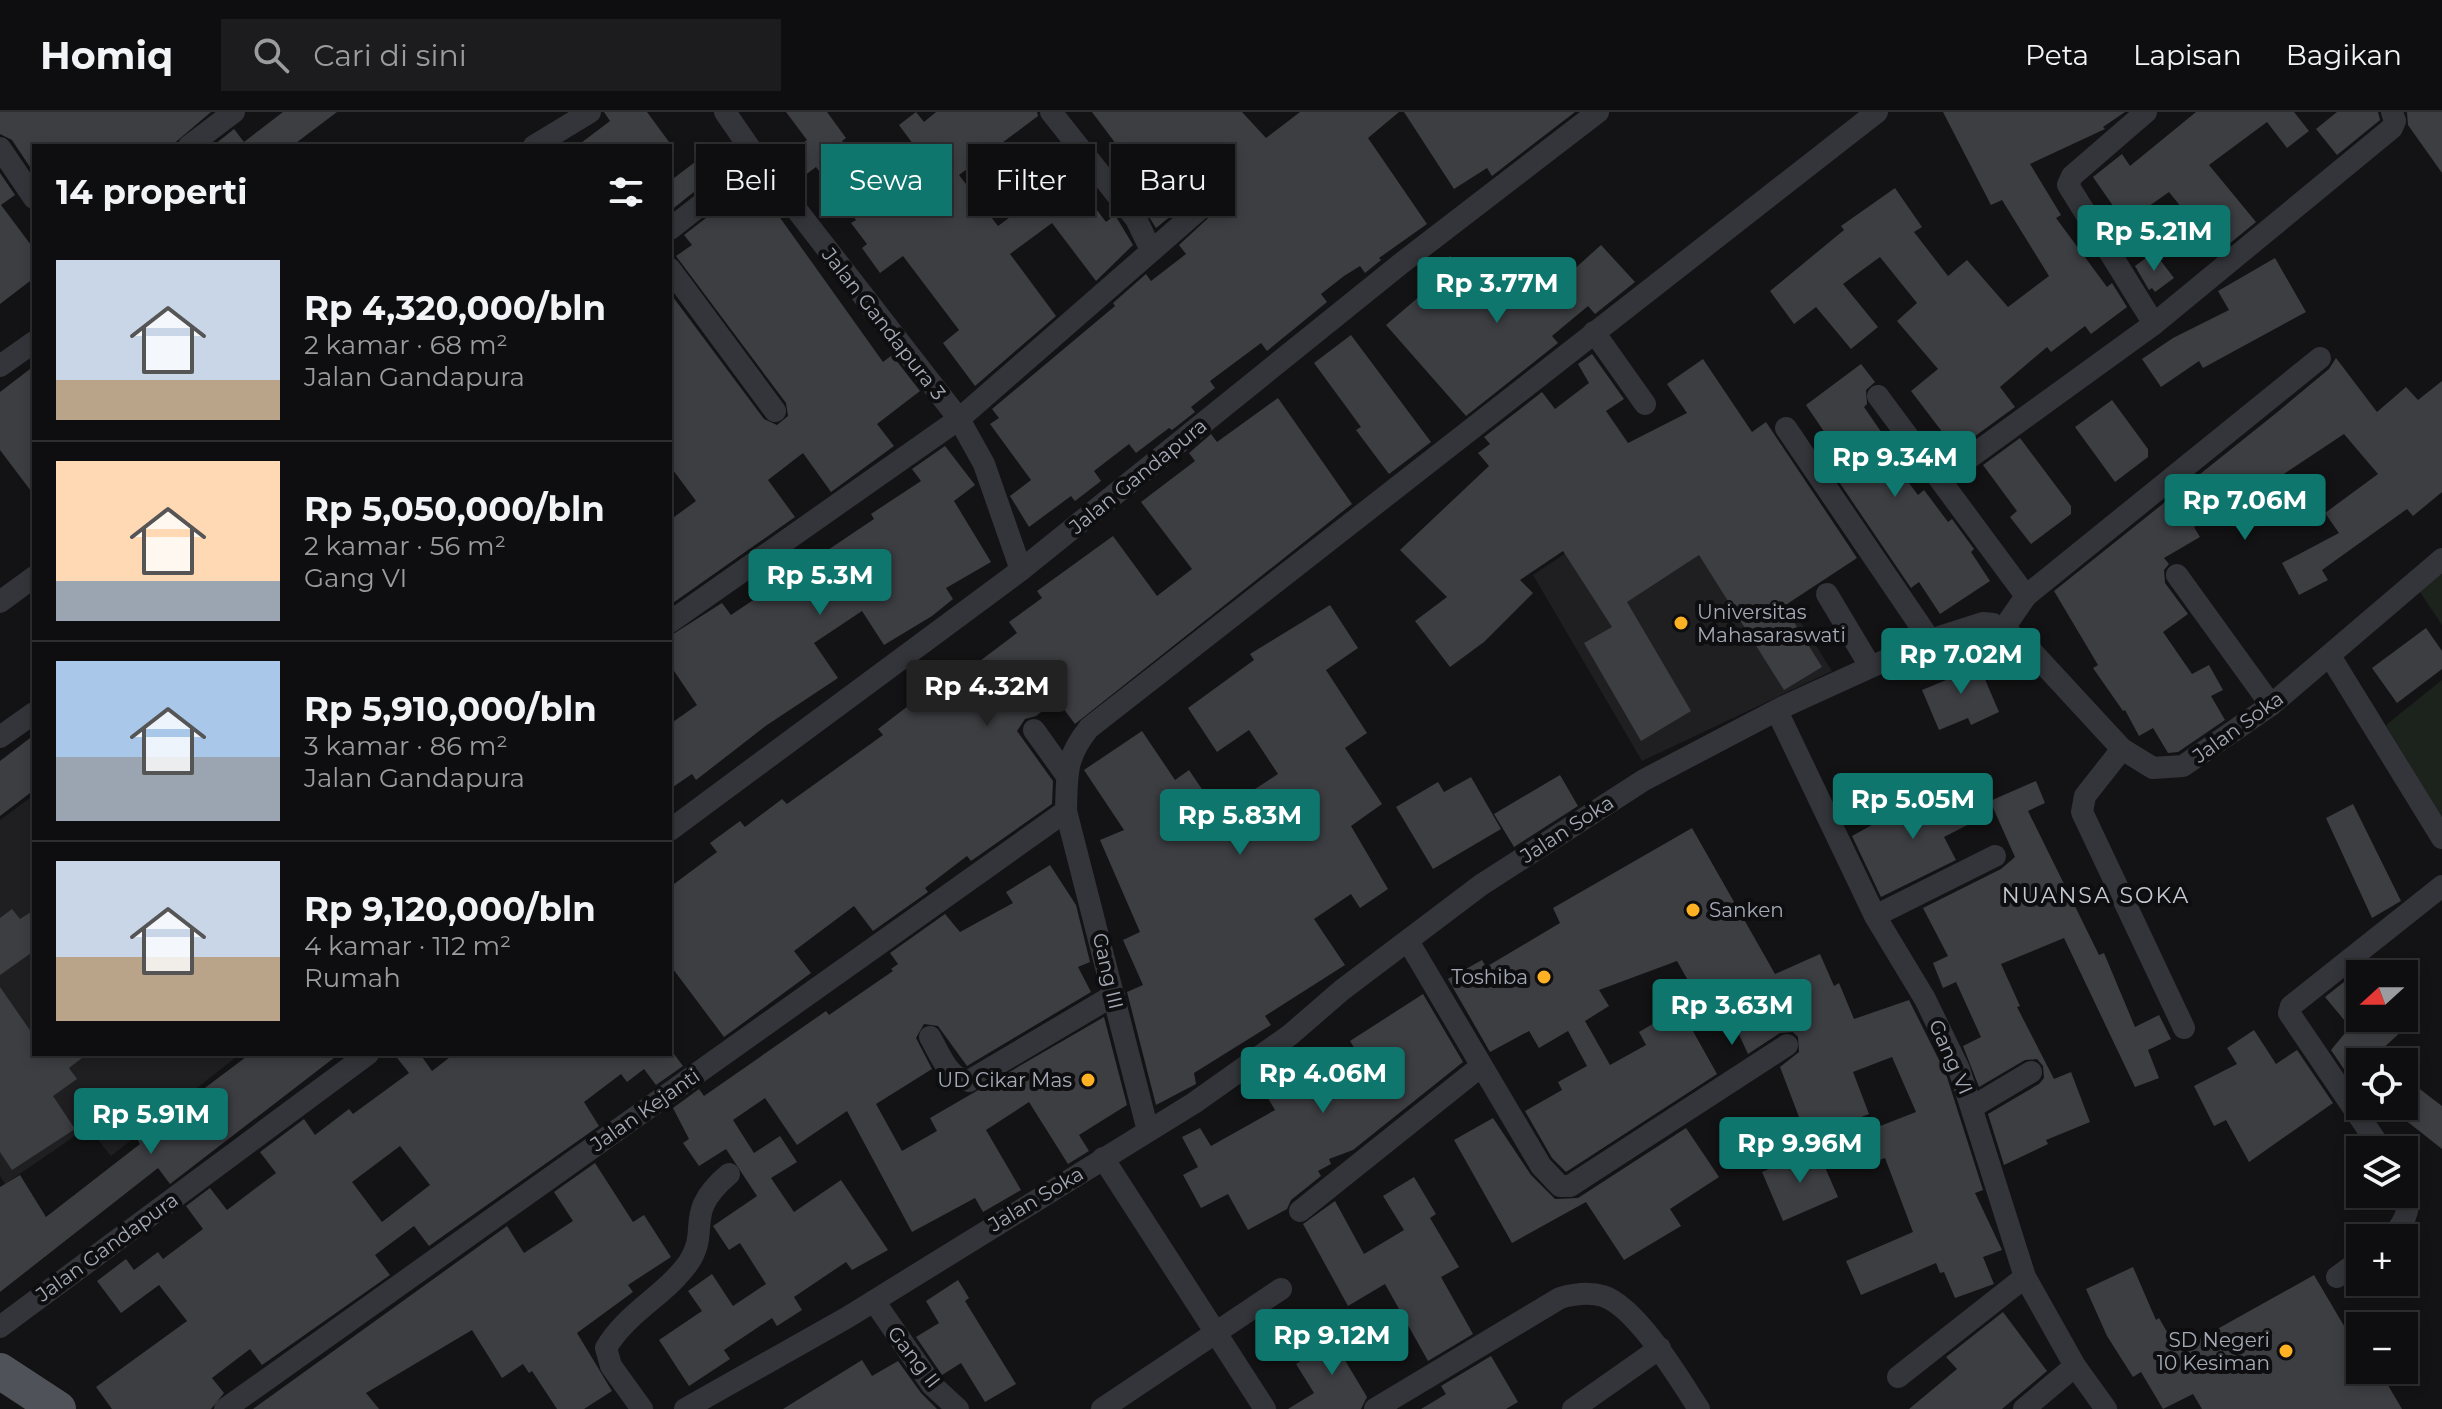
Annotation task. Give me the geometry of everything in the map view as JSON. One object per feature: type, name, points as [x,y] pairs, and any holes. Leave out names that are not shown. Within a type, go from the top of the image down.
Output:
[{"type":"main road","points":[[0,1371],[58,1409]]},
{"type":"street","points":[[192,144],[234,112]]},
{"type":"street","points":[[537,144],[590,112]]},
{"type":"street","name":"Jalan Gandapura 3","points":[[725,112],[747,144]]},
{"type":"street","points":[[1051,112],[1136,219],[1148,238],[1151,250]]},
{"type":"street","name":"Jalan Gandapura","points":[[672,829],[1021,570],[1403,262],[1598,112]]},
{"type":"street","name":"Gang III","points":[[1148,1131],[1066,811],[1067,776],[1074,746],[1089,728],[1877,112]]},
{"type":"street","points":[[2146,112],[2072,176],[2068,185],[2154,324]]},
{"type":"street","points":[[1940,479],[2154,324],[2392,128],[2395,121],[2392,112]]},
{"type":"street","points":[[0,148],[32,195]]},
{"type":"street","points":[[672,227],[696,209]]},
{"type":"street","name":"Jalan Gandapura 3","points":[[801,216],[959,419],[984,464],[1021,570]]},
{"type":"street","name":"Jalan Gandapura 3","points":[[959,419],[1107,293],[1191,216]]},
{"type":"street","points":[[672,272],[775,411]]},
{"type":"street","points":[[1594,332],[1645,404]]},
{"type":"street","points":[[0,366],[32,343]]},
{"type":"street","points":[[2004,628],[2026,596],[2320,358]]},
{"type":"street","points":[[1878,396],[2026,596]]},
{"type":"street","points":[[672,621],[959,419]]},
{"type":"street","points":[[1786,428],[1930,640]]},
{"type":"street","name":"Jalan Soka","points":[[685,1409],[874,1301],[1148,1131],[1258,1058],[1481,885],[1644,780],[1870,666],[1930,640],[1983,623],[2004,628],[2024,643],[2122,749],[2153,768],[2183,766],[2271,705],[2442,559]]},
{"type":"street","points":[[2177,575],[2271,705]]},
{"type":"street","points":[[0,602],[32,578]]},
{"type":"street","points":[[1827,594],[1870,666]]},
{"type":"street","points":[[2330,656],[2442,838]]},
{"type":"street","name":"Gang VI","points":[[1777,711],[1875,916],[1925,999],[1974,1106],[2025,1277],[2075,1366],[2106,1409]]},
{"type":"street","points":[[0,737],[32,714]]},
{"type":"street","points":[[1034,730],[1067,776]]},
{"type":"street","points":[[2122,749],[2085,796],[2082,812],[2184,1028]]},
{"type":"street","name":"Jalan Kejanti","points":[[225,1409],[1066,811]]},
{"type":"street","points":[[1875,916],[1995,856]]},
{"type":"street","points":[[2372,1136],[2289,1013],[2291,1006],[2442,886]]},
{"type":"street","points":[[1408,941],[1541,1166],[1560,1186],[1570,1186],[1787,1045]]},
{"type":"street","points":[[930,1037],[950,1072],[960,1080],[969,1081],[1114,995]]},
{"type":"street","name":"Jalan Gandapura","points":[[0,1327],[365,1056]]},
{"type":"street","points":[[1300,1211],[1480,1067]]},
{"type":"street","points":[[1974,1106],[2031,1072]]},
{"type":"street","points":[[1103,1158],[1265,1409]]},
{"type":"street","points":[[642,1409],[611,1366],[606,1348],[613,1335],[657,1296],[691,1259],[704,1198],[729,1174]]},
{"type":"street","points":[[2337,1277],[2346,1270]]},
{"type":"street","points":[[1898,1377],[2025,1277]]},
{"type":"street","points":[[1102,1409],[1281,1289]]},
{"type":"street","points":[[1375,1409],[1548,1305],[1578,1293],[1605,1297],[1660,1348],[1697,1406]]},
{"type":"street","name":"Gang II","points":[[874,1301],[932,1385],[958,1409]]},
{"type":"street","points":[[1573,1409],[1660,1348]]},
{"type":"street","points":[[2024,1409],[2075,1366]]},
{"type":"shaded area","name":"Universitas Mahasaraswati","points":[[1700,463],[1832,671],[1642,761],[1533,575]]},
{"type":"shaded area","points":[[2442,573],[2442,625],[2420,592]]},
{"type":"shaded area","points":[[2442,680],[2442,819],[2386,725]]},
{"type":"shaded area","points":[[32,796],[32,1056],[237,1056],[111,1156],[88,1127],[5,1184],[0,1176],[0,820]]},
{"type":"building","points":[[0,112],[211,112],[173,144],[32,144],[32,170],[12,140],[0,134]]},
{"type":"building","points":[[283,112],[337,112],[295,144],[215,144],[234,129],[244,142]]},
{"type":"building","points":[[604,112],[647,112],[671,144],[580,144],[610,121]]},
{"type":"building","points":[[786,112],[827,112],[846,138],[842,141],[844,144],[821,144],[821,174],[816,167],[805,175],[805,144],[802,144],[807,140]]},
{"type":"building","points":[[916,112],[924,122],[936,112],[1037,112],[1038,116],[1001,144],[968,144],[968,168],[959,175],[968,187],[968,216],[990,216],[998,226],[1012,216],[1095,216],[1095,207],[1106,222],[1116,216],[1133,245],[1096,281],[1052,223],[1010,254],[1056,316],[975,386],[943,343],[959,330],[903,256],[880,273],[862,248],[867,244],[851,223],[856,220],[853,216],[952,216],[952,144],[913,144],[899,125]]},
{"type":"building","points":[[1092,112],[1242,112],[1266,138],[1300,112],[1399,112],[1368,138],[1427,224],[1379,258],[1381,260],[1365,273],[1360,266],[1321,294],[1327,302],[1267,351],[1261,343],[1210,381],[1215,388],[1191,407],[1195,412],[1172,430],[1169,428],[1136,453],[1129,444],[1094,471],[1101,481],[1075,501],[1071,496],[1029,527],[1010,496],[1031,480],[990,424],[999,418],[992,409],[1115,306],[1113,303],[1146,274],[1151,281],[1186,254],[1179,245],[1210,216],[1235,216],[1235,144],[1116,144]]},
{"type":"building","points":[[1404,112],[1575,112],[1492,176],[1487,168],[1454,189]]},
{"type":"building","points":[[1943,112],[2125,112],[2103,127],[2105,129],[2030,164],[2061,215],[2056,218],[2107,287],[2112,283],[2127,307],[2091,334],[2085,326],[2051,352],[2047,347],[2000,387],[2015,407],[1956,450],[1911,391],[1938,369],[1897,321],[1917,303],[1880,257],[1843,284],[1878,327],[1851,349],[1816,307],[1794,324],[1770,291],[1844,230],[1841,226],[1895,188],[1922,227],[1914,232],[1948,276],[1967,260],[2008,307],[2049,276],[2002,200],[1991,205]]},
{"type":"building","points":[[2196,112],[2294,112],[2309,131],[2287,148],[2267,122],[2209,165],[2256,222],[2218,253],[2169,192],[2125,223],[2093,177],[2122,154],[2130,166]]},
{"type":"building","points":[[2337,112],[2378,112],[2380,120],[2337,155],[2316,129]]},
{"type":"building","points":[[2407,112],[2442,112],[2442,173],[2408,125]]},
{"type":"building","points":[[696,161],[696,190],[672,209],[672,179]]},
{"type":"building","points":[[0,173],[15,195],[1,205],[32,246],[32,280],[0,304]]},
{"type":"building","points":[[709,216],[779,216],[883,362],[892,355],[920,391],[877,424],[894,446],[831,492],[803,453],[768,480],[795,517],[672,604],[672,519],[696,501],[672,469],[672,296],[764,419],[777,425],[788,416],[786,403],[676,256],[692,245],[684,235]]},
{"type":"building","points":[[1149,216],[1171,216],[1156,228]]},
{"type":"building","points":[[1601,245],[1635,282],[1595,314],[1588,306],[1552,336],[1558,343],[1466,416],[1386,325],[1428,289],[1421,281],[1450,256],[1497,311],[1515,295],[1523,304],[1556,275],[1561,281]]},
{"type":"building","points":[[2154,252],[2174,278],[2155,292],[2152,288],[2149,290],[2135,266]]},
{"type":"building","points":[[2275,258],[2306,312],[2203,368],[2199,361],[2161,387],[2142,359],[2173,338],[2229,310],[2218,291]]},
{"type":"building","points":[[1351,335],[1431,442],[1389,474],[1356,430],[1361,427],[1314,363]]},
{"type":"building","points":[[1592,354],[1624,399],[1606,411],[1628,443],[1687,413],[1667,384],[1703,359],[1752,432],[1766,422],[1857,558],[1784,606],[1822,667],[1784,690],[1699,555],[1627,602],[1691,711],[1641,741],[1584,643],[1612,627],[1563,551],[1520,580],[1533,593],[1484,642],[1450,667],[1415,621],[1447,597],[1400,550],[1489,466],[1478,453],[1490,444],[1484,437],[1542,392],[1555,409],[1589,383],[1578,364]]},
{"type":"building","points":[[2336,358],[2377,412],[2406,387],[2418,400],[2442,381],[2442,492],[2413,516],[2407,509],[2322,570],[2328,580],[2299,595],[2282,563],[2339,533],[2325,513],[2378,474],[2344,434],[2231,509],[2228,506],[2194,527],[2200,537],[2164,558],[2169,564],[2164,570],[2165,583],[2188,614],[2163,632],[2192,674],[2209,665],[2223,690],[2211,696],[2225,720],[2178,752],[2168,753],[2153,728],[2139,736],[2125,710],[2093,668],[2098,665],[2054,591],[2275,414],[2329,369]]},
{"type":"building","points":[[1861,364],[1875,382],[1866,390],[1867,404],[1864,407],[1884,436],[1877,441],[1918,495],[1924,490],[1948,522],[1952,519],[1974,549],[1971,552],[1990,581],[1940,614],[1919,582],[1911,588],[1833,473],[1846,464],[1806,405]]},
{"type":"building","points":[[32,368],[32,492],[0,450],[0,392]]},
{"type":"building","points":[[1278,398],[1352,504],[1075,724],[1057,700],[1036,716],[1025,719],[1017,731],[1053,781],[1052,804],[971,861],[967,856],[925,888],[928,892],[873,931],[854,906],[794,951],[811,973],[724,1037],[672,968],[672,886],[717,852],[710,843],[740,821],[745,827],[782,799],[787,804],[883,735],[878,729],[921,696],[914,686],[948,660],[960,676],[1017,633],[1009,622],[1042,598],[1037,591],[1113,536],[1157,596],[1192,569],[1141,502],[1195,461],[1189,453],[1211,434],[1217,442]]},
{"type":"building","points":[[2112,400],[2148,449],[2148,457],[2115,482],[2075,427]]},
{"type":"building","points":[[2020,438],[2071,506],[2071,514],[2031,544],[2010,517],[2017,511],[1983,465]]},
{"type":"building","points":[[945,446],[975,485],[954,501],[991,562],[946,588],[953,599],[932,616],[884,645],[862,611],[814,643],[838,678],[767,725],[696,780],[692,774],[672,788],[672,723],[697,705],[672,668],[672,635],[722,603],[731,615],[874,519],[871,514],[921,481],[912,469]]},
{"type":"building","points":[[1330,605],[1358,648],[1326,670],[1367,733],[1345,748],[1382,804],[1351,826],[1388,889],[1360,908],[1351,894],[1314,919],[1345,965],[1265,1016],[1271,1025],[1194,1073],[1196,1084],[1156,1105],[1127,992],[1143,985],[1123,940],[1140,932],[1100,840],[1124,830],[1084,770],[1142,731],[1175,780],[1189,770],[1218,813],[1278,774],[1249,730],[1217,752],[1188,708],[1254,660],[1250,654]]},
{"type":"building","points":[[2426,628],[2442,651],[2442,669],[2397,703],[2372,668]]},
{"type":"building","points":[[1975,656],[1999,712],[1971,725],[1968,718],[1939,730],[1922,690],[1951,678],[1946,668]]},
{"type":"building","points":[[32,737],[32,792],[0,816],[0,761]]},
{"type":"building","points":[[1560,775],[1578,806],[1514,847],[1494,814]]},
{"type":"building","points":[[1471,777],[1501,829],[1433,869],[1396,807],[1438,782],[1444,792]]},
{"type":"building","points":[[2036,781],[2045,803],[2028,811],[2099,955],[2104,953],[2135,1027],[2159,1015],[2171,1039],[2148,1050],[2159,1078],[2135,1087],[2064,938],[2001,964],[2020,1006],[2017,1007],[2054,1079],[2071,1072],[2090,1122],[2046,1140],[2048,1144],[2004,1165],[1988,1114],[2039,1084],[2044,1078],[2043,1066],[2037,1059],[2025,1060],[1979,1087],[1963,1046],[1981,1037],[1956,982],[1943,988],[1933,963],[1948,956],[1923,908],[2001,869],[2015,857],[1990,801]]},
{"type":"building","points":[[1969,791],[1983,817],[1944,837],[1956,860],[1881,897],[1852,836],[1888,816],[1884,810],[1905,798],[1917,817]]},
{"type":"building","points":[[2353,804],[2401,901],[2372,918],[2326,818]]},
{"type":"building","points":[[1692,828],[1775,974],[1820,954],[1834,986],[1839,983],[1854,1019],[1909,1000],[1946,1074],[1983,1190],[1975,1193],[2002,1250],[1983,1257],[1994,1284],[1955,1298],[1944,1272],[1940,1273],[1936,1263],[1861,1295],[1846,1261],[1913,1232],[1885,1158],[1868,1164],[1857,1135],[1916,1112],[1892,1057],[1853,1072],[1869,1114],[1807,1138],[1780,1067],[1799,1052],[1798,1037],[1793,1032],[1780,1033],[1748,1054],[1714,980],[1694,991],[1677,961],[1599,990],[1609,1006],[1585,1021],[1610,1065],[1646,1045],[1639,1032],[1680,1008],[1717,1074],[1566,1172],[1552,1158],[1525,1111],[1562,1090],[1558,1082],[1587,1066],[1568,1031],[1539,1048],[1529,1031],[1490,1052],[1448,979],[1482,960],[1486,967],[1560,923],[1553,908]]},
{"type":"building","points":[[1050,865],[1076,905],[1090,962],[1078,967],[1091,992],[967,1066],[938,1026],[924,1024],[916,1038],[932,1069],[876,1104],[902,1151],[937,1131],[930,1118],[1104,1017],[1127,1105],[1079,1135],[1089,1151],[1068,1164],[1029,1102],[986,1130],[1021,1190],[983,1212],[975,1198],[912,1232],[847,1111],[797,1145],[765,1098],[733,1120],[754,1153],[780,1136],[797,1162],[771,1178],[794,1212],[841,1180],[888,1250],[852,1270],[846,1262],[794,1297],[802,1310],[777,1326],[772,1318],[724,1350],[730,1359],[689,1386],[659,1340],[702,1311],[688,1291],[712,1274],[733,1306],[766,1284],[740,1243],[729,1250],[713,1226],[757,1196],[726,1149],[699,1166],[683,1143],[689,1139],[673,1108],[699,1089],[704,1096],[826,1011],[829,1015],[893,971],[891,969],[898,964],[890,953],[945,914],[960,932],[1013,903],[1006,892]]},
{"type":"building","points":[[12,909],[20,919],[32,911],[32,952],[0,975],[0,918]]},
{"type":"building","points":[[2346,980],[2346,1022],[2325,997]]},
{"type":"building","points":[[0,987],[32,1033],[32,1056],[84,1056],[69,1068],[77,1079],[53,1096],[75,1129],[12,1170],[0,1152]]},
{"type":"building","points":[[1423,994],[1463,1062],[1353,1150],[1329,1159],[1331,1164],[1318,1171],[1321,1176],[1291,1200],[1287,1209],[1248,1230],[1228,1194],[1201,1208],[1183,1175],[1198,1167],[1182,1137],[1200,1128],[1211,1146],[1275,1110],[1265,1093],[1314,1064],[1355,1049],[1350,1041]]},
{"type":"building","points":[[2254,1030],[2276,1064],[2297,1050],[2333,1103],[2249,1162],[2226,1120],[2214,1126],[2194,1086],[2237,1064],[2227,1048]]},
{"type":"building","points":[[2346,1032],[2401,1032],[2383,1048],[2346,1048],[2346,1072],[2331,1050]]},
{"type":"building","points":[[674,1054],[683,1066],[656,1085],[644,1069],[627,1082],[621,1074],[584,1102],[599,1126],[429,1246],[414,1226],[375,1255],[390,1275],[262,1365],[250,1349],[212,1378],[224,1393],[211,1409],[112,1409],[96,1387],[187,1321],[159,1285],[121,1313],[97,1281],[126,1259],[134,1270],[158,1252],[163,1259],[203,1229],[186,1206],[210,1188],[227,1210],[276,1173],[260,1152],[304,1119],[315,1135],[349,1109],[353,1114],[409,1073],[396,1056],[421,1056],[432,1071],[451,1056]],"holes":[[[400,1146],[430,1185],[382,1222],[352,1182]]]},
{"type":"building","points":[[247,1056],[336,1056],[170,1184],[158,1168],[0,1292],[0,1187],[20,1175],[46,1217],[140,1144],[137,1139]]},
{"type":"building","points":[[2418,1088],[2442,1106],[2442,1149],[2405,1120],[2418,1120]]},
{"type":"building","points":[[1493,1118],[1531,1175],[1555,1199],[1578,1198],[1686,1128],[1719,1177],[1670,1209],[1681,1226],[1624,1260],[1586,1202],[1512,1243],[1454,1140]]},
{"type":"building","points":[[1817,1149],[1838,1197],[1783,1221],[1762,1172]]},
{"type":"building","points":[[595,1163],[633,1222],[644,1215],[671,1257],[628,1285],[633,1292],[577,1333],[612,1391],[584,1409],[557,1409],[532,1371],[529,1373],[523,1364],[502,1378],[472,1330],[366,1393],[379,1409],[253,1409],[507,1226],[524,1253],[573,1221],[554,1192]]},
{"type":"building","points":[[1414,1177],[1436,1214],[1430,1218],[1459,1267],[1441,1277],[1473,1334],[1428,1361],[1385,1284],[1348,1306],[1303,1224],[1335,1201],[1364,1254],[1404,1230],[1383,1196]]},
{"type":"building","name":"SD Negeri 10 Kesiman","points":[[2133,1267],[2156,1320],[2159,1318],[2178,1351],[2314,1275],[2346,1329],[2346,1384],[2387,1384],[2402,1409],[2202,1409],[2193,1394],[2163,1409],[2141,1372],[2133,1377],[2107,1336],[2086,1289]]},
{"type":"building","points":[[958,1280],[969,1298],[965,1301],[1016,1384],[985,1402],[961,1363],[942,1375],[916,1337],[939,1323],[926,1301]]},
{"type":"building","points":[[2003,1312],[2047,1371],[2002,1409],[1909,1409],[1957,1369],[1946,1357]]},
{"type":"building","points":[[1353,1329],[1363,1345],[1343,1357],[1367,1397],[1361,1409],[1288,1409],[1314,1393],[1296,1364]]},
{"type":"building","points":[[1491,1356],[1518,1402],[1506,1409],[1421,1409],[1446,1394],[1441,1386]]},
{"type":"building","points":[[862,1360],[872,1376],[898,1361],[937,1409],[783,1409]]},
{"type":"place","name":"Universitas Mahasaraswati","points":[[1681,623]]},
{"type":"place","name":"Sanken","points":[[1693,910]]},
{"type":"place","name":"Toshiba","points":[[1544,977]]},
{"type":"place","name":"UD Cikar Mas","points":[[1088,1080]]},
{"type":"place","name":"SD Negeri 10 Kesiman","points":[[2286,1351]]},
{"type":"district","name":"NUANSA SOKA","points":[[2096,895]]}]
